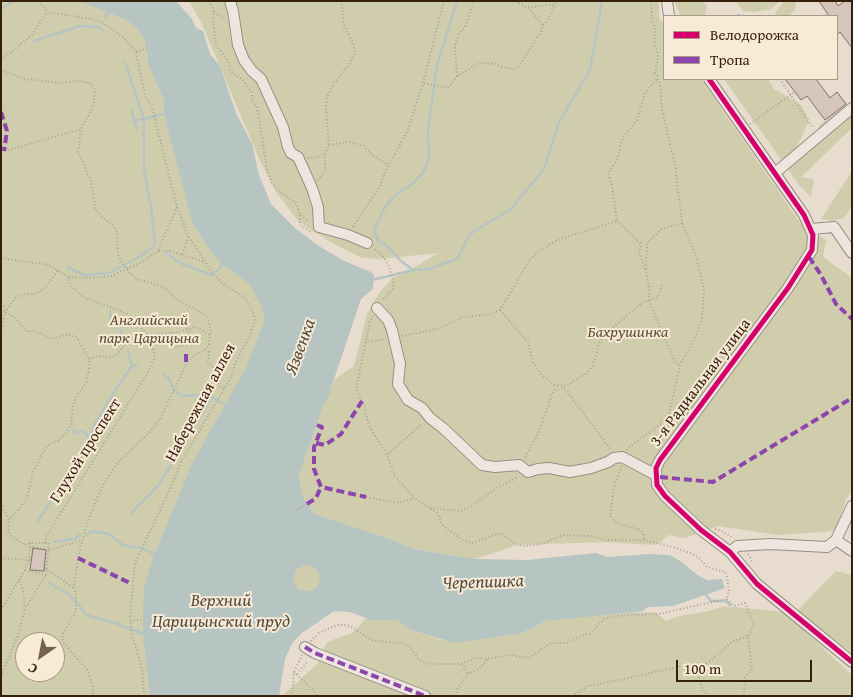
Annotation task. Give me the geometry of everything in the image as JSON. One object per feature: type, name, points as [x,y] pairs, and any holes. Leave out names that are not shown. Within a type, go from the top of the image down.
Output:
[{"type":"street","points":[[230,1],[238,45],[244,60],[252,72],[260,79],[284,126],[288,147],[298,158],[312,188],[318,207],[319,227],[348,235],[367,243]]},
{"type":"street","points":[[667,1],[669,15]]},
{"type":"street","points":[[710,80],[811,229],[834,227],[852,253]]},
{"type":"street","points":[[775,174],[852,108]]},
{"type":"street","name":"3-я Радиальная улица","points":[[656,475],[656,468],[660,460],[809,258],[813,242],[811,229]]},
{"type":"street","points":[[377,308],[388,320],[392,330],[400,364],[398,384],[408,400],[422,408],[430,418],[482,465],[495,467],[520,465],[528,472],[549,468],[570,472],[581,471],[608,462],[614,458],[622,457],[656,475],[659,490],[701,530],[730,552],[757,584],[852,662]]},
{"type":"street","points":[[730,552],[737,546],[770,544],[827,547],[836,540],[852,506]]},
{"type":"street","points":[[836,540],[852,552]]},
{"type":"street","points":[[305,647],[315,653],[425,696]]},
{"type":"path","points":[[39,1],[46,12],[92,19],[103,23],[124,38],[136,52],[148,48]]},
{"type":"path","points":[[209,1],[214,12],[216,45],[228,61],[230,70],[243,80],[252,93],[252,101],[257,106],[267,170],[272,183],[279,191],[296,203],[300,215],[300,225],[313,233],[319,227],[300,215]]},
{"type":"path","points":[[312,188],[325,170],[325,154],[329,145],[326,108],[328,95],[334,83],[349,65],[354,52],[353,43],[344,25],[341,1]]},
{"type":"path","points":[[348,235],[382,184],[388,166],[408,130],[423,83],[444,1]]},
{"type":"path","points":[[457,76],[455,46],[458,35],[465,27],[474,1]]},
{"type":"path","points":[[516,1],[528,8],[543,25]]},
{"type":"path","points":[[423,83],[446,88],[452,84],[457,76],[479,63],[495,64],[513,69],[519,66],[541,32],[556,1]]},
{"type":"path","points":[[644,540],[643,532],[640,530],[612,520],[610,516],[615,483],[622,465],[622,457],[629,446],[659,426],[669,414],[680,364],[694,340],[702,320],[704,289],[696,256],[682,222],[675,166],[662,109],[660,84],[654,73],[658,56],[654,41],[656,30],[652,20],[651,1]]},
{"type":"path","points":[[528,8],[545,4],[554,5]]},
{"type":"path","points":[[1,58],[10,54],[32,35],[46,12]]},
{"type":"path","points":[[1,70],[25,79],[59,83],[90,82],[94,88],[95,97],[93,106],[81,129],[78,152],[91,181],[96,210],[112,224],[117,233],[118,254],[136,279],[168,290],[176,298],[207,316],[209,322],[211,336],[209,344],[205,350],[193,356],[186,365],[160,419],[148,434],[118,462],[105,482],[98,495],[83,540],[74,587],[76,611],[62,635],[64,643],[87,670],[93,686],[93,696]]},
{"type":"path","points":[[657,79],[645,93],[637,120],[624,136],[616,162],[608,174],[612,185],[617,221],[641,244],[639,252],[646,271],[649,302],[675,362],[680,364]]},
{"type":"path","points":[[781,80],[819,136]]},
{"type":"path","points":[[743,128],[795,92]]},
{"type":"path","points":[[1,152],[81,129]]},
{"type":"path","points":[[329,145],[348,142],[364,146],[372,155],[388,166]]},
{"type":"path","points":[[305,158],[318,157],[325,154]]},
{"type":"path","points":[[158,252],[177,207]]},
{"type":"path","points":[[438,329],[463,317],[490,314],[500,310],[530,259],[554,240],[617,221]]},
{"type":"path","points":[[646,271],[647,243],[662,229],[682,222]]},
{"type":"path","points":[[182,255],[188,236]]},
{"type":"path","points":[[367,243],[382,255],[389,266],[394,284],[393,289],[384,297],[370,322],[356,389],[364,404],[369,426],[387,454],[395,476],[414,498],[438,514],[442,524],[448,530],[463,540],[472,543],[502,534],[516,544],[524,546],[542,544],[563,535],[593,536],[605,540],[644,540],[666,545],[693,554],[707,567],[727,575],[729,589],[726,599]]},
{"type":"path","points":[[1,258],[49,265],[68,277],[111,276],[142,262],[158,252],[171,250],[204,262]]},
{"type":"path","points":[[5,312],[15,298],[23,294],[34,294],[44,289],[58,270]]},
{"type":"path","points":[[68,277],[72,287],[83,297],[128,314],[148,335],[174,333],[194,326],[211,336]]},
{"type":"path","points":[[500,310],[528,342],[533,362],[541,374],[550,383],[566,386],[587,374],[593,365],[599,344],[605,334],[642,303],[649,302],[658,297],[662,284]]},
{"type":"path","points":[[1,304],[4,306],[5,312],[1,334]]},
{"type":"path","points":[[5,312],[15,318],[26,331],[35,332],[52,339],[68,334],[77,338],[89,359],[86,382],[76,397],[71,424],[58,441],[52,442],[46,447],[33,472],[27,498],[9,520]]},
{"type":"path","points":[[170,332],[172,335],[171,343],[176,347],[185,345],[190,337],[186,324]]},
{"type":"path","points":[[89,359],[100,356],[110,357],[116,355],[126,344],[141,345],[149,339]]},
{"type":"path","points":[[205,350],[209,352],[208,362],[212,366],[220,386],[224,389]]},
{"type":"path","points":[[560,386],[566,390],[613,453],[622,457]]},
{"type":"path","points":[[520,465],[538,434],[556,388],[560,386]]},
{"type":"path","points":[[387,454],[430,418]]},
{"type":"path","points":[[430,508],[459,512],[470,507],[495,489],[528,472]]},
{"type":"path","points":[[366,497],[399,503],[414,498]]},
{"type":"path","points":[[1,503],[9,520],[8,529],[10,535],[24,546],[30,543],[49,543],[46,574],[26,610],[1,676]]},
{"type":"path","points":[[297,510],[307,504]]},
{"type":"path","points":[[714,528],[722,531],[742,546],[756,569]]},
{"type":"path","points":[[30,547],[49,550],[83,540]]},
{"type":"path","points":[[1,610],[26,570],[30,560],[30,543]]},
{"type":"path","points":[[1,558],[30,560]]},
{"type":"path","points":[[46,569],[74,587]]},
{"type":"path","points":[[26,570],[46,574]]},
{"type":"path","points":[[19,581],[23,589],[26,610]]},
{"type":"path","points":[[726,599],[734,606],[745,603],[754,624],[748,636],[752,668],[745,678],[744,696]]},
{"type":"path","points":[[292,696],[295,673],[305,647],[319,632],[337,626],[350,626],[371,640],[405,644],[410,647],[419,659],[428,664],[461,664],[476,658],[488,659],[510,655],[529,658],[551,643],[567,643],[590,634],[604,619],[614,616],[659,614],[726,599]]},
{"type":"path","points":[[673,606],[675,610]]},
{"type":"path","points":[[130,621],[143,619]]},
{"type":"path","points":[[572,696],[588,686],[690,665],[696,667],[710,661],[732,642],[748,636]]},
{"type":"path","points":[[295,673],[315,653]]},
{"type":"path","points":[[456,696],[458,688],[468,674],[479,670],[488,659]]},
{"type":"path","points":[[461,664],[466,667],[468,674]]},
{"type":"path","points":[[696,667],[702,688],[708,696]]},
{"type":"path","points":[[295,673],[317,696]]},
{"type":"green space","name":"Английский парк Царицына","points":[[1,1],[145,1],[292,273],[212,696],[1,696]]},
{"type":"green space","name":"Бахрушинка","points":[[189,1],[659,1],[659,18],[663,24],[663,80],[702,80],[796,217],[804,226],[826,240],[823,257],[852,278],[852,491],[846,499],[836,531],[778,535],[718,526],[685,538],[669,535],[656,545],[604,542],[517,545],[476,559],[414,549],[313,513],[302,495],[299,476],[323,406],[330,395],[335,379],[354,366],[367,314],[379,293],[393,278],[438,253],[381,259],[362,258],[334,244],[298,221],[276,192],[260,161],[202,24]]},
{"type":"green space","points":[[674,1],[701,1],[707,5],[705,15],[681,15]]},
{"type":"green space","points":[[736,1],[780,1],[771,9],[754,12],[743,11]]},
{"type":"green space","points":[[784,1],[796,1],[795,10],[789,15],[777,15],[775,13]]},
{"type":"green space","points":[[725,80],[769,80],[774,89],[801,105],[809,120],[798,145],[808,149],[820,125],[825,120],[846,104],[852,105],[852,128],[801,177],[814,179],[811,197],[799,185]]},
{"type":"green space","points":[[852,171],[852,206],[844,218],[832,221],[821,219]]},
{"type":"green space","points":[[307,564],[317,568],[321,578],[317,588],[307,592],[297,588],[293,578],[297,568]]},
{"type":"green space","points":[[836,571],[852,575],[852,653],[797,611]]},
{"type":"green space","points":[[724,606],[784,612],[852,675],[852,696],[282,696],[317,664],[327,642],[352,633],[365,618],[371,620],[395,620],[410,630],[442,640],[522,633],[546,621],[613,613],[655,612],[666,621]]},
{"type":"water","name":"Верхний Царицынский пруд","points":[[79,1],[176,1],[192,19],[196,28],[203,31],[210,54],[220,66],[236,113],[252,144],[259,175],[271,204],[296,229],[319,246],[342,260],[374,275],[373,289],[361,299],[330,395],[323,406],[299,476],[302,495],[313,513],[414,549],[476,559],[527,560],[596,553],[608,557],[649,554],[670,555],[707,580],[722,579],[725,588],[673,606],[648,607],[643,611],[546,621],[522,633],[455,643],[410,630],[395,620],[371,620],[350,612],[334,611],[302,633],[293,642],[285,659],[279,696],[150,696],[143,634],[143,609],[144,589],[151,563],[193,462],[246,368],[265,320],[261,305],[250,284],[222,264],[212,253],[192,222],[164,114],[164,100],[149,66],[144,38],[136,27],[125,19]],"holes":[[[304,565],[314,567],[320,576],[318,586],[311,591],[299,590],[293,579],[296,570]]]},
{"type":"building","points":[[819,1],[835,1],[838,6],[845,1],[852,1],[852,48],[840,32],[838,34],[838,15],[828,15]]},
{"type":"building","points":[[786,80],[817,80],[830,98],[837,92],[846,104],[825,120],[807,96],[801,100]]},
{"type":"building","points":[[33,548],[46,550],[44,571],[30,570]]},
{"type":"waterway","points":[[1,9],[13,1]]},
{"type":"waterway","points":[[413,270],[401,261],[387,246],[378,241],[374,230],[386,205],[423,173],[429,158],[428,130],[437,65],[457,1]]},
{"type":"waterway","points":[[372,280],[413,270],[428,269],[457,259],[470,234],[511,209],[544,169],[559,122],[590,70],[602,1]]},
{"type":"waterway","points":[[105,17],[108,12]]},
{"type":"waterway","points":[[34,41],[80,26],[99,27],[103,31]]},
{"type":"waterway","points":[[67,267],[84,275],[109,273],[155,246],[152,213],[144,170],[144,119],[125,62]]},
{"type":"waterway","points":[[131,109],[134,121],[164,114]]},
{"type":"waterway","points":[[134,121],[137,129]]},
{"type":"waterway","points":[[166,253],[180,263],[211,275],[222,264]]},
{"type":"waterway","points":[[110,311],[111,320],[119,325],[123,338]]},
{"type":"waterway","points":[[128,351],[132,366]]},
{"type":"waterway","points":[[38,521],[79,457],[97,420],[118,386],[132,366],[137,365]]},
{"type":"waterway","points":[[164,374],[170,380],[174,391]]},
{"type":"waterway","points":[[175,391],[183,396],[195,395],[212,397],[218,400]]},
{"type":"waterway","points":[[131,513],[159,485],[212,397]]},
{"type":"waterway","points":[[218,401],[226,405]]},
{"type":"waterway","points":[[72,429],[76,433],[84,431],[89,437]]},
{"type":"waterway","points":[[87,535],[91,531],[109,534],[123,545],[141,548]]},
{"type":"waterway","points":[[54,542],[74,539],[80,535]]},
{"type":"waterway","points":[[141,548],[155,554]]},
{"type":"waterway","points":[[49,583],[70,595],[76,602]]},
{"type":"waterway","points":[[706,595],[711,601],[726,601],[730,605]]},
{"type":"waterway","points":[[76,602],[87,615],[143,634]]},
{"type":"marked path","points":[[1,112],[7,131],[4,151]]},
{"type":"marked path","points":[[809,257],[836,304],[852,319]]},
{"type":"marked path","points":[[186,354],[186,365]]},
{"type":"marked path","points":[[660,477],[713,482],[852,398]]},
{"type":"marked path","points":[[316,443],[325,445],[341,434],[362,401]]},
{"type":"marked path","points":[[317,425],[322,427],[314,447],[314,469],[321,487],[366,497]]},
{"type":"marked path","points":[[307,504],[316,498],[321,487]]},
{"type":"marked path","points":[[78,558],[132,584]]},
{"type":"marked path","points":[[305,647],[315,653],[425,696]]},
{"type":"cycle path","points":[[710,80],[804,215],[813,235],[812,250],[788,288],[660,460],[656,468],[657,485],[665,496],[701,530],[730,552],[757,584],[852,662]]},
{"type":"water label","name":"Язвенка","points":[[301,347]]},
{"type":"water label","name":"Черепишка","points":[[483,583]]}]
